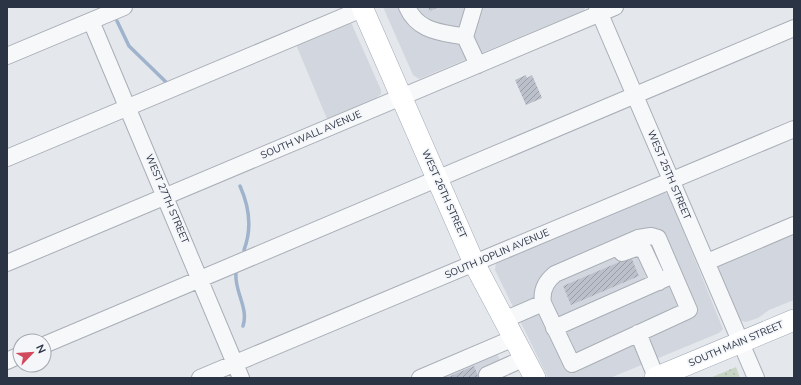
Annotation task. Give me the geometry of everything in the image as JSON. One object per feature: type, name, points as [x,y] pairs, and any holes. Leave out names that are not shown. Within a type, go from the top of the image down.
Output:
[{"type":"main road","name":"WEST 26TH STREET","points":[[362,8],[474,263],[535,378]]},
{"type":"main road","name":"SOUTH MAIN STREET","points":[[661,377],[794,320]]},
{"type":"street","points":[[7,56],[124,7]]},
{"type":"street","points":[[407,7],[412,17],[427,29],[465,37]]},
{"type":"street","points":[[474,7],[465,37],[478,65]]},
{"type":"street","name":"SOUTH WALL AVENUE","points":[[7,263],[478,65],[599,10],[616,7]]},
{"type":"street","points":[[7,158],[362,8]]},
{"type":"street","name":"WEST 25TH STREET","points":[[599,10],[756,378]]},
{"type":"street","name":"WEST 27TH STREET","points":[[91,21],[166,196],[238,371]]},
{"type":"street","points":[[52,342],[634,94],[794,28]]},
{"type":"street","name":"SOUTH JOPLIN AVENUE","points":[[200,378],[238,371],[474,263],[794,129]]},
{"type":"street","points":[[707,262],[794,225]]},
{"type":"street","points":[[651,236],[658,238],[689,310],[572,364],[554,328],[543,296],[548,280],[555,274],[638,238],[651,236]]},
{"type":"street","points":[[420,378],[509,329],[543,296],[636,248],[644,250],[659,282]]},
{"type":"street","points":[[554,328],[674,275]]},
{"type":"street","points":[[638,333],[661,377]]},
{"type":"street","points":[[489,378],[487,374],[525,358]]},
{"type":"shaded area","points":[[383,7],[586,7],[583,11],[419,79],[413,75]]},
{"type":"shaded area","points":[[346,11],[381,90],[381,94],[376,98],[327,119],[292,35]]},
{"type":"shaded area","points":[[661,192],[665,192],[669,196],[723,329],[719,333],[610,378],[548,378],[495,270],[496,262]]},
{"type":"shaded area","points":[[794,218],[794,300],[769,310],[758,318],[746,322],[739,320],[711,253]]},
{"type":"shaded area","points":[[493,343],[507,378],[438,378]]},
{"type":"green space","points":[[736,367],[740,378],[710,378]]},
{"type":"building","points":[[428,7],[439,7],[430,11]]},
{"type":"building","points":[[526,75],[527,78],[532,75],[542,98],[526,105],[515,80]]},
{"type":"building","points":[[631,257],[639,276],[571,305],[563,286]]},
{"type":"building","points":[[474,366],[479,378],[446,378]]},
{"type":"waterway","points":[[117,21],[129,46],[168,84]]},
{"type":"waterway","points":[[240,186],[246,201],[249,226],[244,250]]},
{"type":"waterway","points":[[236,273],[237,286],[244,313],[243,326]]}]
